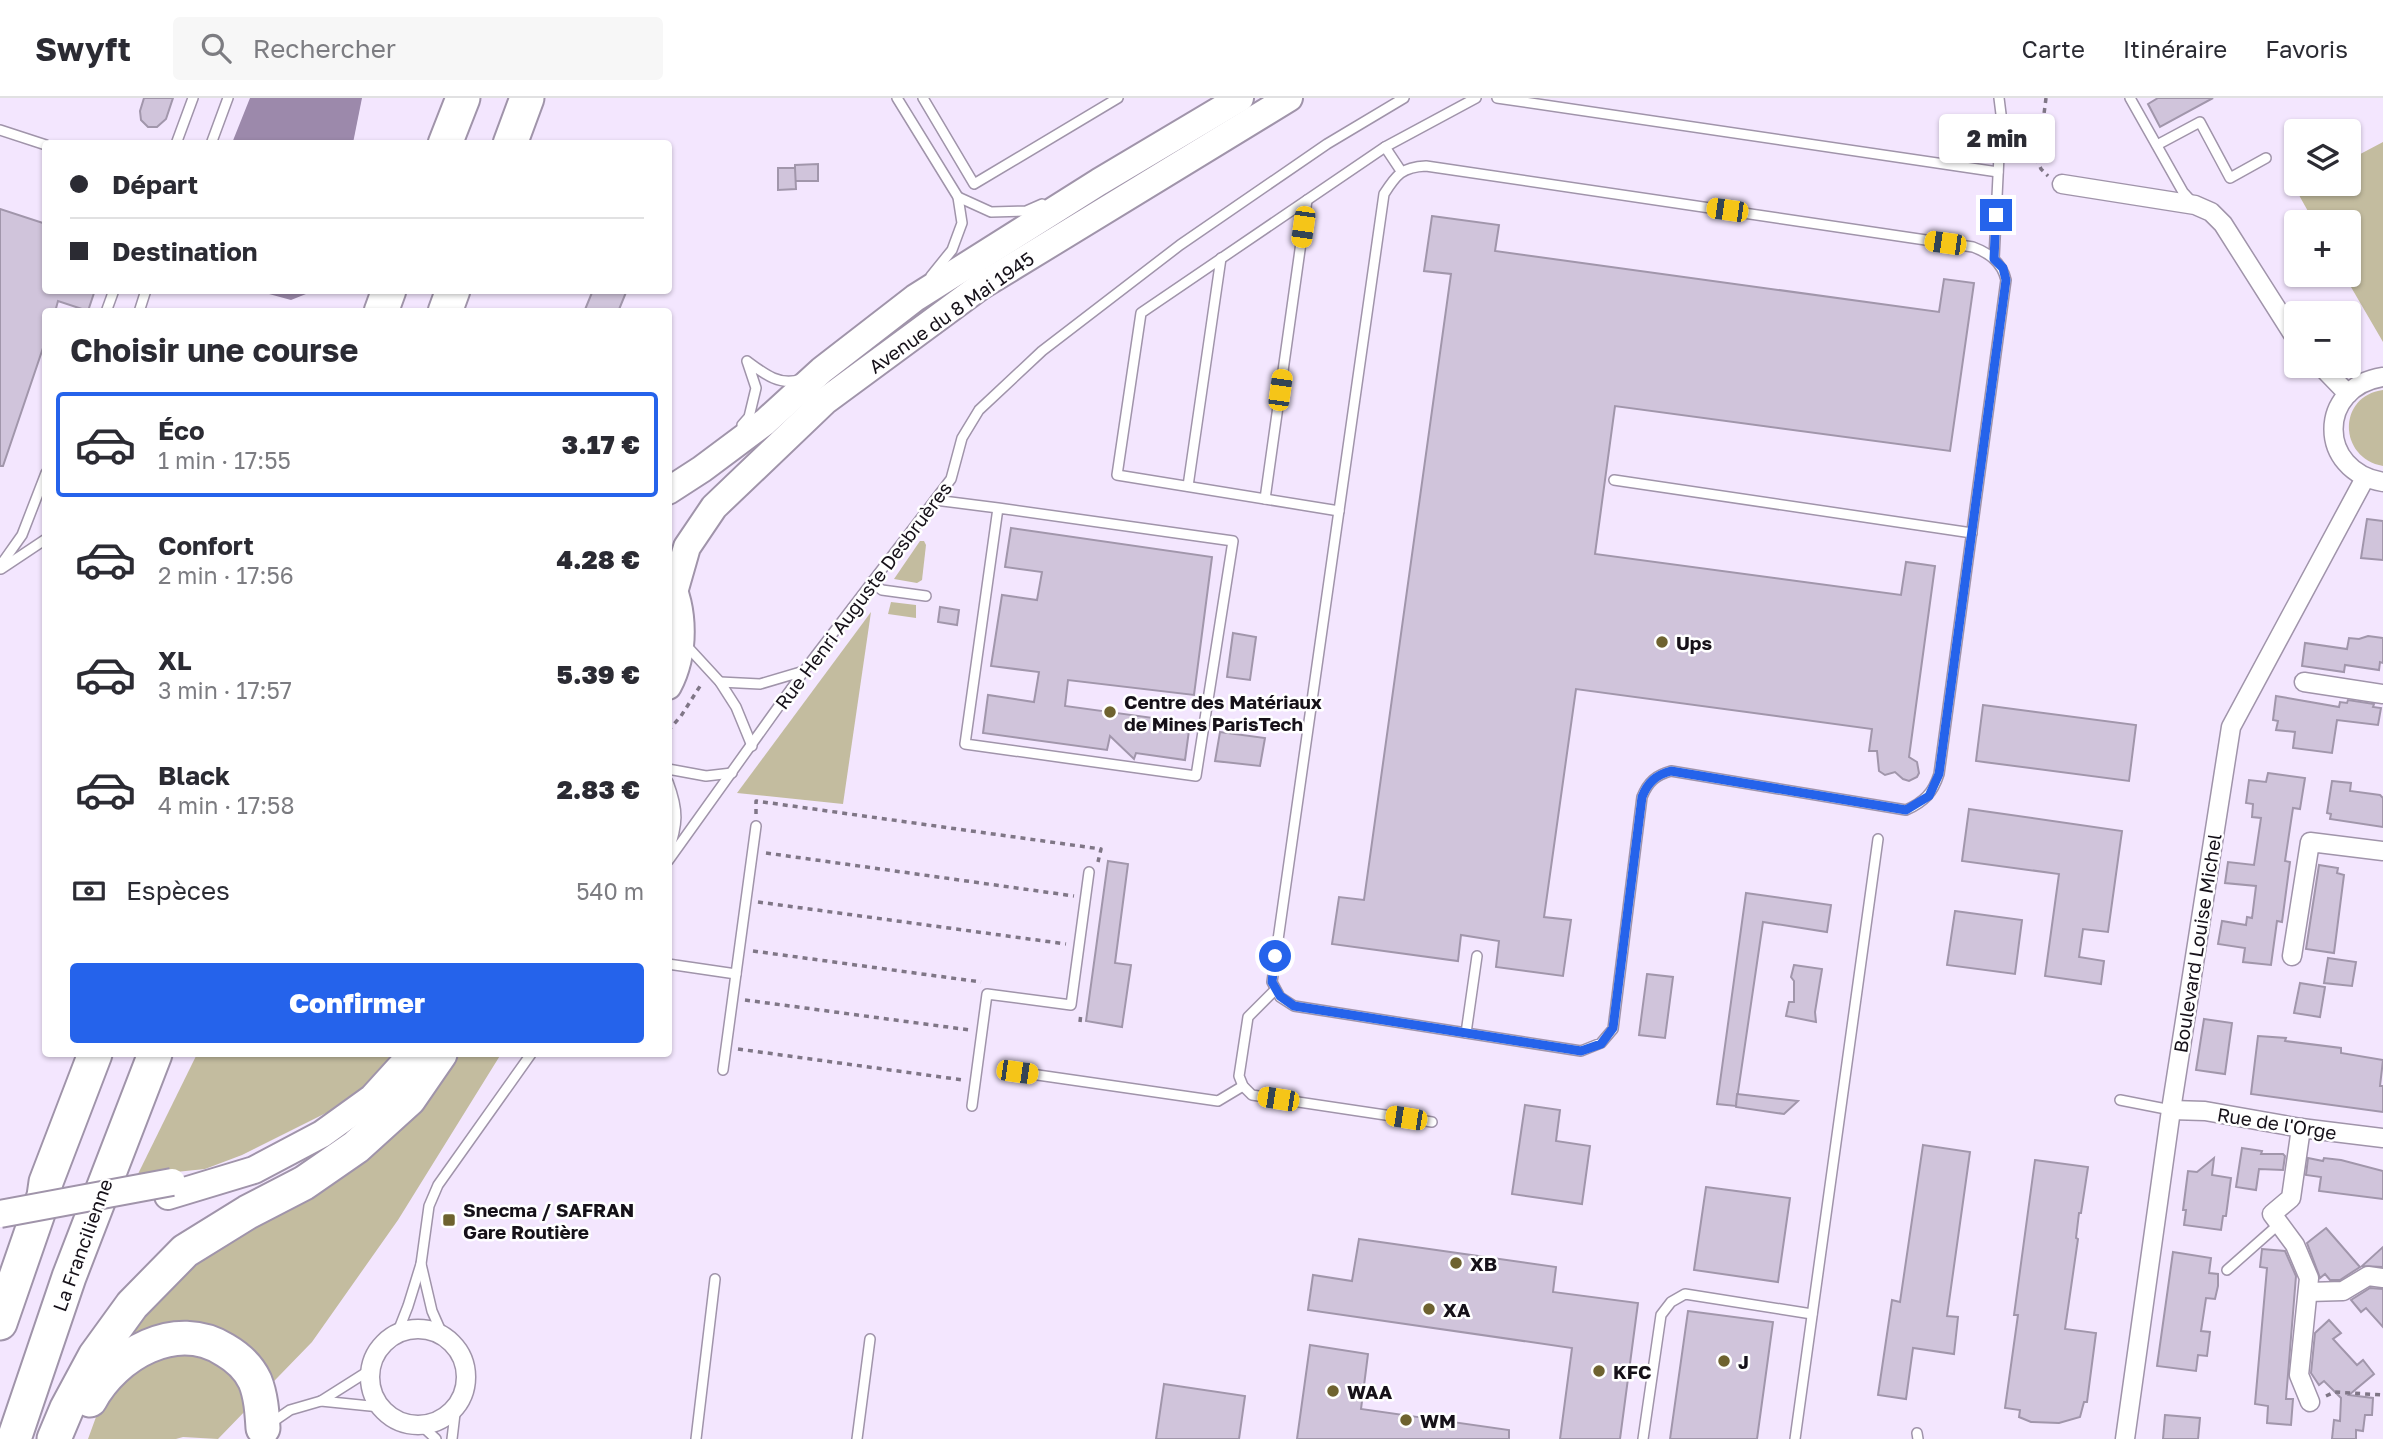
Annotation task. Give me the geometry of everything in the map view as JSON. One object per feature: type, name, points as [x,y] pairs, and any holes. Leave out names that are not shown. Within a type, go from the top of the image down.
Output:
[{"type":"highway","points":[[447,140],[463,98]]},
{"type":"highway","points":[[511,140],[527,98]]},
{"type":"highway","points":[[0,1323],[47,1182],[94,1057]]},
{"type":"highway","name":"La Francilienne","points":[[14,1439],[69,1277],[154,1057]]},
{"type":"highway","points":[[54,1439],[95,1356],[132,1305],[185,1251],[248,1212],[304,1183],[356,1147],[409,1099],[438,1057]]},
{"type":"highway","points":[[0,1274],[31,1193],[47,1182]]},
{"type":"highway","points":[[69,1439],[93,1393],[108,1373],[139,1350],[160,1341],[182,1339],[205,1340],[218,1345],[246,1367],[260,1398],[259,1434]]},
{"type":"main road","name":"Avenue du 8 Mai 1945","points":[[672,488],[765,422],[822,370],[915,298],[1240,98]]},
{"type":"main road","name":"Avenue du 8 Mai 1945","points":[[672,679],[682,641],[672,583],[687,547],[714,507],[825,401],[981,286],[1289,98]]},
{"type":"main road","points":[[0,1214],[170,1189],[241,1160],[301,1130],[355,1095],[395,1057]]},
{"type":"main road","points":[[0,1227],[254,1170],[322,1134],[372,1098],[409,1057]]},
{"type":"street","points":[[2062,184],[2195,205],[2211,212],[2223,224],[2284,320]]},
{"type":"street","points":[[2374,480],[2347,465],[2335,445],[2333,429],[2335,414],[2342,400],[2354,387],[2370,379],[2383,377]]},
{"type":"street","points":[[2332,378],[2348,394]]},
{"type":"street","name":"Boulevard Louise Michel","points":[[2125,1439],[2171,1110],[2231,727],[2374,480]]},
{"type":"street","points":[[2304,682],[2383,694]]},
{"type":"street","points":[[2292,956],[2310,842],[2383,851]]},
{"type":"street","name":"Rue de l'Orge","points":[[2171,1110],[2206,1111],[2301,1128],[2383,1138]]},
{"type":"street","points":[[2301,1128],[2291,1198],[2272,1214],[2295,1245],[2309,1278],[2299,1375],[2310,1402]]},
{"type":"street","points":[[2308,1292],[2343,1291],[2368,1276],[2383,1278]]},
{"type":"street","points":[[421,1328],[443,1336],[460,1354],[466,1369],[465,1386],[456,1405],[436,1421],[421,1425],[392,1418],[380,1407],[369,1379],[371,1364],[378,1349],[390,1337],[405,1330],[421,1328]]},
{"type":"lane","points":[[177,140],[193,98]]},
{"type":"lane","points":[[212,140],[228,98]]},
{"type":"lane","points":[[897,98],[958,197],[962,223],[952,250],[915,298]]},
{"type":"lane","points":[[923,98],[974,184],[1118,98]]},
{"type":"lane","name":"Rue Henri Auguste Desbruères","points":[[672,856],[804,671],[951,479],[961,438],[979,410],[1042,351],[1180,245],[1327,144],[1404,98]]},
{"type":"lane","points":[[1339,511],[1117,475],[1141,313],[1385,147],[1476,98]]},
{"type":"lane","points":[[1497,98],[1998,172]]},
{"type":"lane","points":[[1994,259],[2001,114],[1999,98]]},
{"type":"lane","points":[[2130,98],[2183,192],[2195,205]]},
{"type":"lane","points":[[2157,145],[2200,122],[2230,178],[2266,158]]},
{"type":"lane","points":[[0,130],[42,144]]},
{"type":"lane","points":[[1385,147],[1401,171]]},
{"type":"lane","points":[[1426,166],[1959,244],[1984,251],[1994,259],[2003,268],[2006,280],[1939,774],[1929,796],[1906,810],[1671,771],[1661,774],[1646,788],[1642,797],[1613,1028],[1608,1037],[1592,1049],[1581,1051],[1294,1006],[1275,990],[1272,982],[1384,194],[1401,171],[1426,166]]},
{"type":"lane","points":[[958,197],[991,212],[1026,211],[1100,182]]},
{"type":"lane","points":[[1265,499],[1307,200]]},
{"type":"lane","points":[[1188,486],[1221,258]]},
{"type":"lane","points":[[702,469],[749,417],[756,388],[747,361],[769,377],[794,382],[822,370]]},
{"type":"lane","points":[[1614,480],[1972,533]]},
{"type":"lane","points":[[0,568],[22,535],[42,483]]},
{"type":"lane","points":[[935,500],[998,508],[1233,541],[1196,776],[965,744],[998,508]]},
{"type":"lane","points":[[0,568],[42,542]]},
{"type":"lane","points":[[871,582],[882,590],[926,596]]},
{"type":"lane","points":[[682,641],[720,682],[736,707],[751,746]]},
{"type":"lane","points":[[720,682],[760,684],[804,671]]},
{"type":"lane","points":[[672,770],[706,776],[732,773]]},
{"type":"lane","points":[[672,796],[678,816],[672,842]]},
{"type":"lane","points":[[723,1070],[756,826]]},
{"type":"lane","points":[[1795,1439],[1878,839]]},
{"type":"lane","points":[[972,1106],[987,993],[1071,1005],[1089,872]]},
{"type":"lane","points":[[1466,1033],[1477,956]]},
{"type":"lane","points":[[672,965],[736,974]]},
{"type":"lane","points":[[1275,990],[1248,1017],[1239,1076],[1243,1086],[1252,1095],[1432,1122]]},
{"type":"lane","points":[[397,1334],[421,1264],[429,1206],[438,1185],[529,1057]]},
{"type":"lane","points":[[1017,1072],[1218,1101],[1243,1086]]},
{"type":"lane","points":[[2120,1100],[2171,1110]]},
{"type":"lane","points":[[2227,1270],[2279,1224]]},
{"type":"lane","points":[[421,1264],[432,1311],[443,1336]]},
{"type":"lane","points":[[696,1439],[715,1279]]},
{"type":"lane","points":[[1643,1439],[1661,1315],[1671,1302],[1685,1294],[1812,1314]]},
{"type":"lane","points":[[857,1439],[870,1339]]},
{"type":"lane","points":[[259,1434],[290,1410],[321,1401],[370,1370]]},
{"type":"lane","points":[[321,1401],[380,1407]]},
{"type":"lane","points":[[452,1439],[456,1405]]},
{"type":"lane","points":[[421,1425],[436,1439]]},
{"type":"path","points":[[2046,98],[2038,162],[2041,169],[2062,184]]},
{"type":"path","points":[[672,726],[710,669]]},
{"type":"path","points":[[756,826],[756,801],[1101,849],[1098,863],[1101,863]]},
{"type":"path","points":[[753,851],[1086,897]]},
{"type":"path","points":[[746,900],[1079,946]]},
{"type":"path","points":[[739,949],[1000,984],[999,995]]},
{"type":"path","points":[[1072,995],[1084,996],[1080,1022]]},
{"type":"path","points":[[733,999],[982,1032]]},
{"type":"path","points":[[726,1048],[975,1082]]},
{"type":"path","points":[[2310,1402],[2335,1392],[2383,1395]]},
{"type":"shaded area","points":[[250,98],[362,98],[354,140],[233,140]]},
{"type":"shaded area","points":[[2383,142],[2383,342],[2351,287],[2361,287],[2361,210],[2307,210],[2299,196],[2361,196],[2361,154]]},
{"type":"shaded area","points":[[269,294],[306,294],[291,300]]},
{"type":"shaded area","points":[[2383,390],[2383,466],[2368,461],[2358,452],[2351,440],[2349,427],[2357,403],[2368,395]]},
{"type":"shaded area","points":[[920,541],[924,541],[926,545],[922,580],[917,583],[894,579]]},
{"type":"shaded area","points":[[891,602],[916,605],[916,618],[888,614]]},
{"type":"shaded area","points":[[871,612],[843,804],[737,793]]},
{"type":"shaded area","points":[[196,1057],[390,1057],[391,1064],[364,1094],[242,1155],[205,1169],[137,1176]]},
{"type":"shaded area","points":[[456,1057],[499,1057],[398,1220],[312,1342],[218,1439],[88,1439],[124,1340],[184,1275],[224,1243],[413,1117]]},
{"type":"building","points":[[144,98],[173,98],[166,119],[157,127],[148,127],[141,120],[140,111]]},
{"type":"building","points":[[2158,98],[2213,98],[2160,127],[2148,104]]},
{"type":"building","points":[[818,164],[818,181],[795,181],[795,165]]},
{"type":"building","points":[[778,168],[795,168],[796,189],[778,190]]},
{"type":"building","points":[[0,209],[42,223],[42,294],[94,294],[89,308],[79,308],[58,301],[56,308],[42,308],[42,351],[3,466],[0,466]]},
{"type":"building","name":"Ups","points":[[1432,216],[1499,225],[1495,251],[1939,312],[1944,279],[1974,283],[1950,451],[1615,406],[1595,554],[1901,595],[1906,562],[1935,566],[1909,757],[1917,762],[1919,773],[1909,781],[1895,772],[1885,775],[1879,771],[1877,751],[1869,751],[1872,729],[1576,689],[1544,917],[1571,920],[1563,976],[1496,967],[1499,941],[1461,935],[1458,961],[1332,944],[1339,897],[1364,900],[1451,274],[1424,271]]},
{"type":"building","points":[[591,294],[625,294],[620,308],[586,308]]},
{"type":"building","points":[[2367,519],[2383,521],[2383,560],[2361,558]]},
{"type":"building","points":[[1011,528],[1212,557],[1194,695],[1068,680],[1065,706],[1190,723],[1185,760],[1136,753],[1134,759],[1110,736],[1107,750],[983,733],[988,695],[1034,702],[1039,672],[991,666],[1002,595],[1037,600],[1042,572],[1005,567]]},
{"type":"building","points":[[940,607],[959,610],[957,625],[938,622]]},
{"type":"building","points":[[1233,633],[1256,637],[1250,680],[1227,677]]},
{"type":"building","points":[[2349,638],[2383,638],[2383,663],[2380,662],[2379,670],[2345,665],[2344,672],[2302,666],[2305,643],[2347,649]]},
{"type":"building","points":[[2276,696],[2339,707],[2340,702],[2347,703],[2348,700],[2374,704],[2373,707],[2381,708],[2378,725],[2337,720],[2332,753],[2293,748],[2295,732],[2276,730],[2278,721],[2273,720]]},
{"type":"building","points":[[1983,705],[2136,725],[2129,781],[1976,761]]},
{"type":"building","points":[[1220,732],[1265,738],[1260,766],[1215,761]]},
{"type":"building","points":[[2268,773],[2305,778],[2300,809],[2293,808],[2285,861],[2290,862],[2282,922],[2277,921],[2271,965],[2243,962],[2245,948],[2218,944],[2222,921],[2246,925],[2247,917],[2252,918],[2256,886],[2225,883],[2228,862],[2254,865],[2261,818],[2252,817],[2253,804],[2246,803],[2249,780],[2266,782]]},
{"type":"building","points":[[2332,781],[2351,783],[2350,791],[2380,795],[2383,798],[2383,827],[2330,819],[2331,814],[2327,813]]},
{"type":"building","points":[[1969,809],[2122,831],[2108,932],[2083,929],[2079,957],[2104,961],[2101,984],[2045,976],[2059,874],[1962,861]]},
{"type":"building","points":[[1108,861],[1128,864],[1115,963],[1131,965],[1122,1027],[1086,1021]]},
{"type":"building","points":[[2319,865],[2338,868],[2337,873],[2344,875],[2334,953],[2306,949]]},
{"type":"building","points":[[1746,893],[1831,905],[1827,932],[1763,922],[1736,1106],[1717,1104]]},
{"type":"building","points":[[1955,911],[2022,920],[2015,974],[1947,965]]},
{"type":"building","points":[[2328,958],[2356,962],[2352,986],[2324,983]]},
{"type":"building","points":[[1794,965],[1822,969],[1815,1012],[1816,1022],[1786,1016],[1789,1002],[1794,1002],[1794,981],[1791,977]]},
{"type":"building","points":[[1647,974],[1673,977],[1665,1038],[1639,1035]]},
{"type":"building","points":[[2300,983],[2325,987],[2320,1017],[2294,1013]]},
{"type":"building","points":[[2204,1019],[2232,1023],[2225,1074],[2196,1070]]},
{"type":"building","points":[[2258,1036],[2341,1048],[2341,1053],[2383,1060],[2380,1086],[2383,1086],[2383,1112],[2251,1094]]},
{"type":"building","points":[[1737,1094],[1798,1101],[1784,1114],[1736,1107]]},
{"type":"building","points":[[1525,1105],[1560,1110],[1556,1141],[1590,1146],[1582,1204],[1512,1194]]},
{"type":"building","points":[[1923,1145],[1970,1152],[1947,1316],[1958,1317],[1954,1354],[1913,1348],[1906,1399],[1878,1395],[1892,1300],[1900,1302]]},
{"type":"building","points":[[2242,1148],[2262,1151],[2261,1154],[2283,1154],[2283,1170],[2259,1169],[2256,1190],[2236,1187]]},
{"type":"building","points":[[2214,1158],[2212,1175],[2231,1178],[2226,1216],[2223,1216],[2221,1230],[2184,1225],[2186,1210],[2183,1210],[2188,1171],[2197,1172]]},
{"type":"building","points":[[2308,1158],[2341,1160],[2383,1171],[2383,1199],[2319,1191],[2321,1177],[2306,1175]]},
{"type":"building","points":[[2035,1160],[2088,1167],[2079,1213],[2078,1239],[2065,1329],[2096,1333],[2087,1402],[2084,1402],[2080,1417],[2059,1423],[2031,1422],[2019,1417],[2020,1410],[2005,1408],[2018,1315],[2014,1315]]},
{"type":"building","points":[[1706,1187],[1790,1198],[1778,1282],[1694,1270]]},
{"type":"building","points":[[2326,1228],[2360,1267],[2340,1280],[2330,1280],[2325,1274],[2320,1278],[2307,1243]]},
{"type":"building","points":[[1359,1239],[1556,1267],[1553,1292],[1638,1303],[1620,1439],[1560,1439],[1572,1348],[1308,1310],[1313,1275],[1352,1281]]},
{"type":"building","points":[[2383,1247],[2383,1267],[2362,1266]]},
{"type":"building","points":[[2262,1249],[2285,1251],[2296,1276],[2286,1399],[2293,1399],[2291,1425],[2267,1423],[2268,1406],[2255,1404],[2267,1268],[2260,1267]]},
{"type":"building","points":[[2173,1252],[2211,1258],[2209,1273],[2218,1274],[2215,1299],[2206,1298],[2201,1331],[2210,1332],[2207,1356],[2198,1355],[2196,1371],[2157,1366]]},
{"type":"building","points":[[2370,1288],[2383,1289],[2383,1327],[2366,1308],[2361,1312],[2351,1300]]},
{"type":"building","name":"J","points":[[1688,1311],[1773,1322],[1757,1439],[1670,1439]]},
{"type":"building","points":[[2329,1320],[2341,1333],[2333,1339],[2357,1365],[2363,1360],[2374,1374],[2349,1395],[2373,1398],[2372,1415],[2365,1415],[2363,1431],[2356,1430],[2356,1439],[2332,1439],[2334,1420],[2340,1421],[2341,1398],[2324,1381],[2319,1385],[2311,1373],[2315,1333]]},
{"type":"building","points":[[1310,1345],[1368,1354],[1361,1409],[1509,1430],[1509,1439],[1297,1439]]},
{"type":"building","points":[[1164,1384],[1245,1396],[1239,1439],[1156,1439]]},
{"type":"building","points":[[2165,1415],[2200,1418],[2198,1439],[2163,1439]]},
{"type":"place","name":"Ups","points":[[1662,642]]},
{"type":"place","name":"Centre des Matériaux de Mines ParisTech","points":[[1110,712]]},
{"type":"place","name":"Snecma / SAFRAN Gare Routière","points":[[449,1220]]},
{"type":"place","name":"XB","points":[[1456,1263]]},
{"type":"place","name":"XA","points":[[1429,1309]]},
{"type":"place","name":"J","points":[[1724,1361]]},
{"type":"place","name":"KFC","points":[[1599,1371]]},
{"type":"place","name":"WAA","points":[[1333,1391]]},
{"type":"place","name":"WM","points":[[1406,1420]]},
{"type":"route","points":[[1275,956],[1272,982],[1275,990],[1294,1006],[1581,1051],[1592,1049],[1601,1044],[1613,1028],[1642,797],[1653,779],[1671,771],[1906,810],[1929,796],[1939,774],[2006,280],[2003,268],[1994,259],[1996,215]]}]
